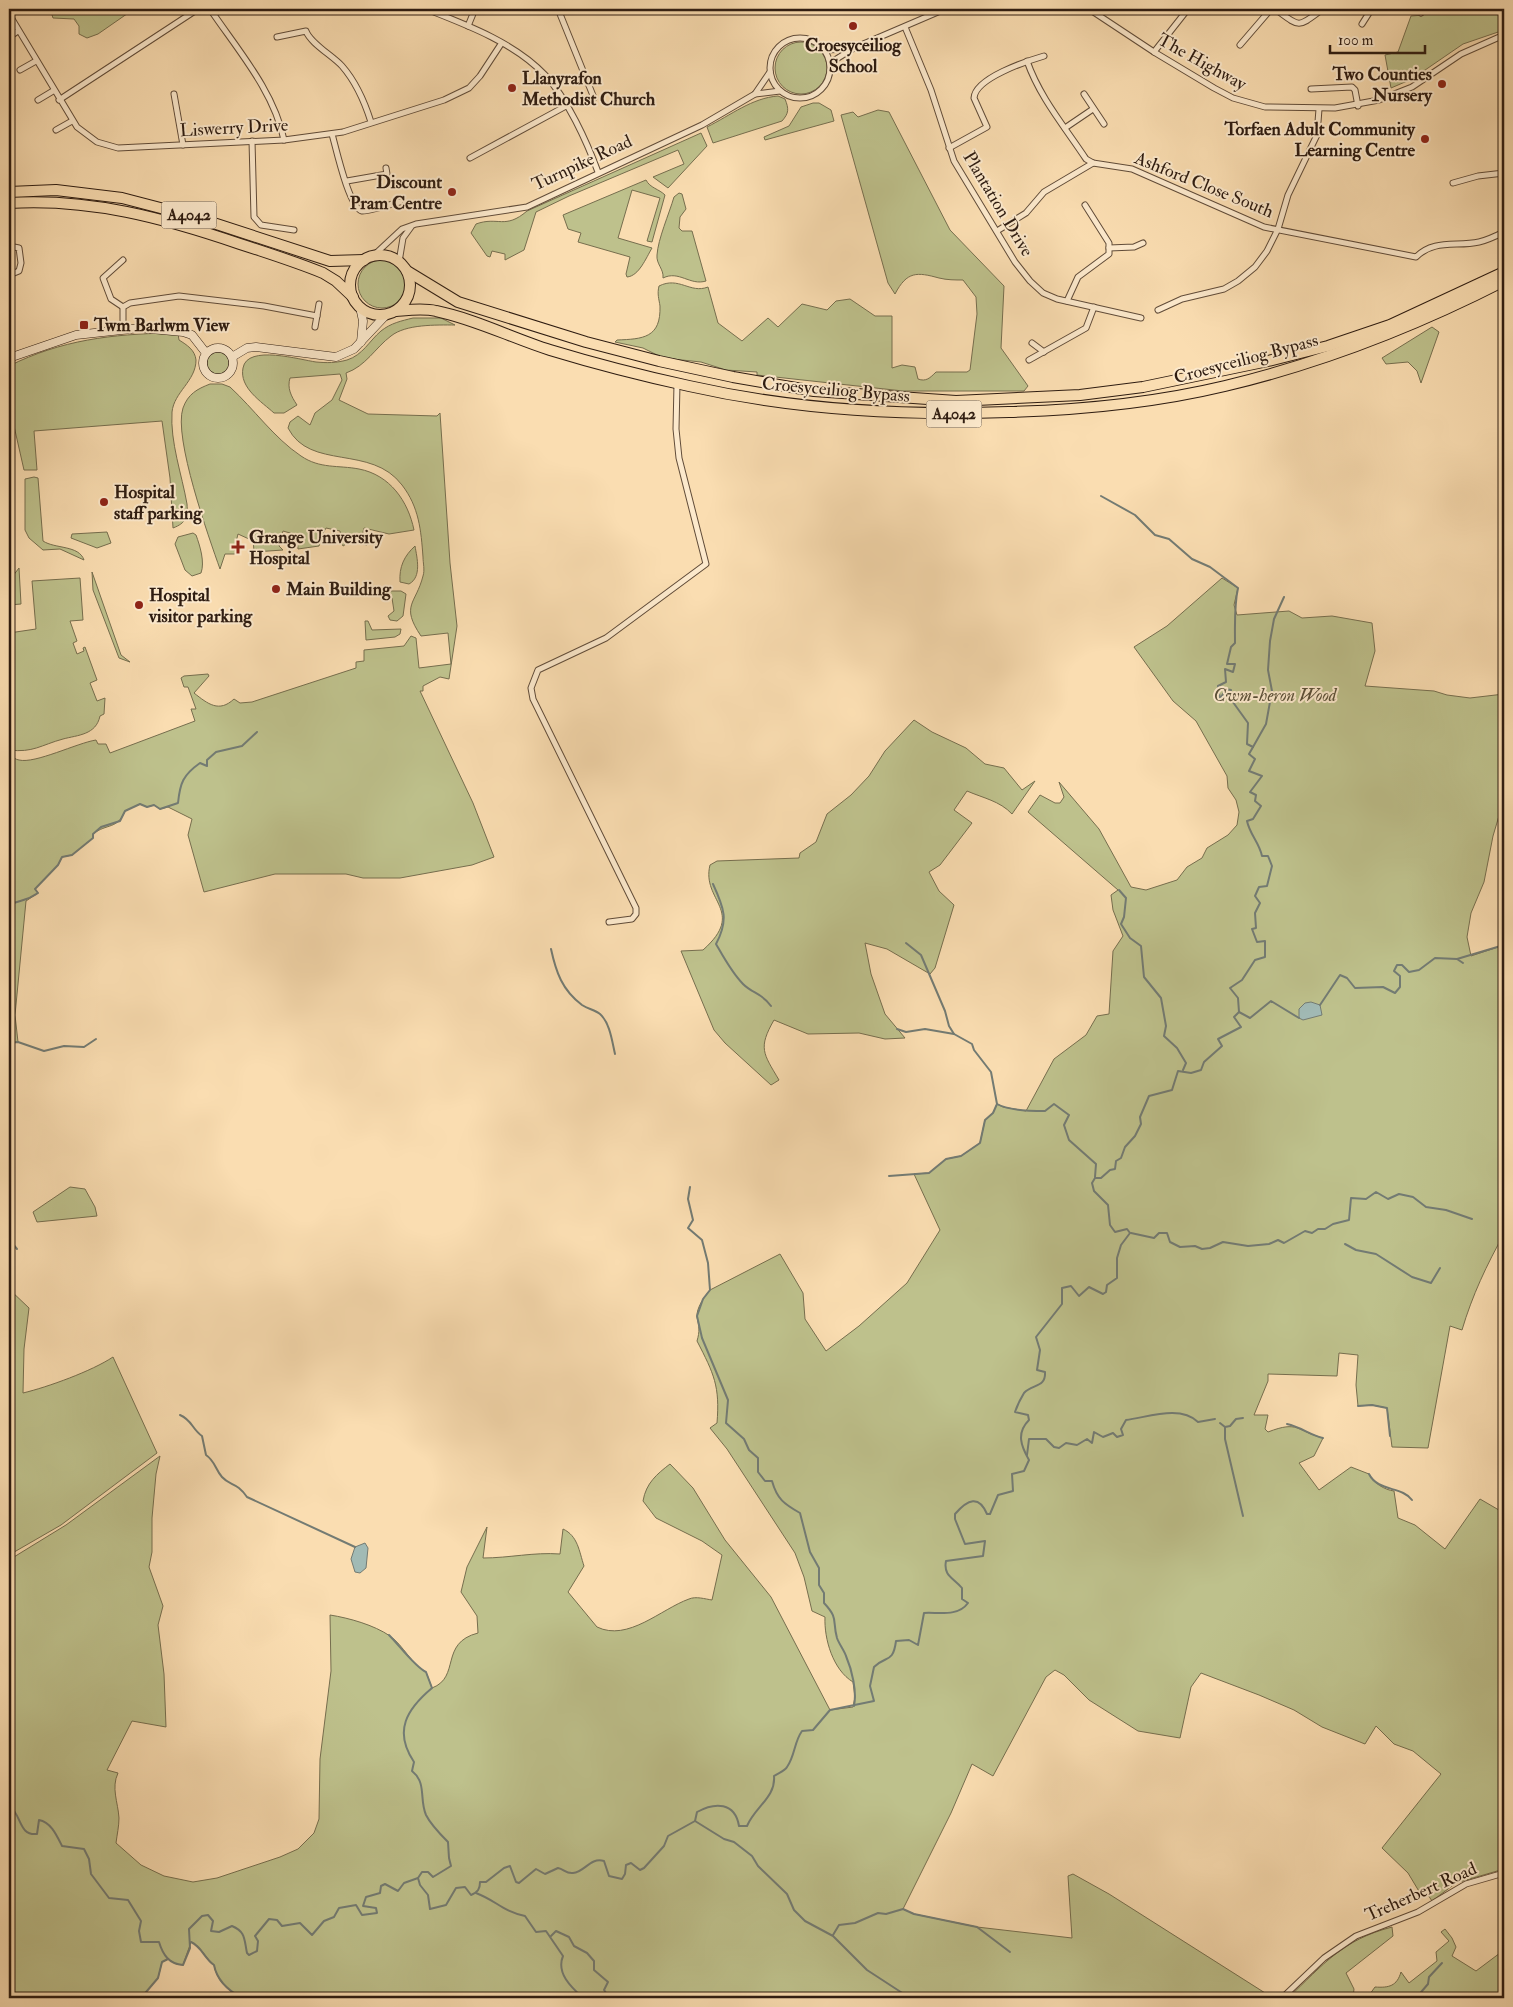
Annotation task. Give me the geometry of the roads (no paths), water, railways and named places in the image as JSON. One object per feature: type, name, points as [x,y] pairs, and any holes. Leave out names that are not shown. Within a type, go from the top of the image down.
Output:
[{"type":"highway","name":"A4042","points":[[9,192],[64,191],[122,198],[195,217],[323,259],[369,258]]},
{"type":"highway","name":"A4042","points":[[9,203],[48,202],[97,206],[140,214],[192,228],[323,273],[336,281],[353,297]]},
{"type":"highway","points":[[387,256],[399,262],[406,271],[410,289],[408,297],[396,311],[386,315],[376,315],[360,307],[353,297],[352,277],[357,267],[369,258],[387,256]]},
{"type":"highway","name":"Croesyceiliog Bypass","points":[[406,271],[458,302],[586,342],[659,361],[733,377],[814,391],[956,401],[1080,395],[1144,387],[1268,361],[1328,346],[1390,325],[1504,272]]},
{"type":"highway","name":"Croesyceiliog Bypass","points":[[396,311],[436,311],[550,350],[677,384],[762,400],[875,413],[934,415],[1052,410],[1109,405],[1224,386],[1280,371],[1390,333],[1463,302],[1504,281]]},
{"type":"main road","points":[[360,307],[363,321],[361,342]]},
{"type":"main road","points":[[232,356],[247,348],[261,347],[336,357],[347,354],[386,315]]},
{"type":"main road","points":[[9,358],[56,340],[98,331],[123,329],[183,332],[192,335],[206,353]]},
{"type":"main road","points":[[220,348],[232,356],[233,365],[228,374],[219,378],[205,371],[203,366],[206,353],[220,348]]},
{"type":"street","points":[[59,100],[198,9]]},
{"type":"street","points":[[210,9],[270,98],[279,117],[284,140]]},
{"type":"street","points":[[426,9],[468,26],[518,52],[544,74],[559,92],[579,128],[598,172]]},
{"type":"street","points":[[468,26],[475,9]]},
{"type":"street","points":[[558,9],[594,98]]},
{"type":"street","points":[[854,48],[824,50],[830,63],[854,48],[945,9]]},
{"type":"street","name":"The Highway","points":[[1089,9],[1154,52],[1214,88],[1250,104],[1265,107],[1319,109],[1358,106],[1398,94],[1412,87],[1461,54],[1504,35]]},
{"type":"street","points":[[1154,52],[1188,9]]},
{"type":"street","points":[[1240,45],[1271,9]]},
{"type":"street","points":[[1275,9],[1295,24],[1303,24],[1323,9]]},
{"type":"street","points":[[1362,24],[1369,13],[1365,9]]},
{"type":"street","name":"Liswerry Drive","points":[[9,14],[72,121],[89,138],[111,147],[284,140],[332,134],[444,100],[469,88],[480,76],[501,44]]},
{"type":"street","name":"Plantation Drive","points":[[905,26],[931,90],[949,148],[960,171],[1015,262],[1030,281],[1043,293],[1067,301],[1141,318]]},
{"type":"street","points":[[9,37],[18,31]]},
{"type":"street","points":[[277,37],[306,31],[310,39],[331,55],[348,72],[363,100],[371,122]]},
{"type":"street","name":"Turnpike Road","points":[[755,94],[770,72],[774,52],[787,40],[806,38],[814,41],[824,50]]},
{"type":"street","points":[[949,148],[987,128],[974,98],[976,90],[988,80],[1044,56]]},
{"type":"street","points":[[20,70],[36,61]]},
{"type":"street","points":[[997,230],[1026,213],[1044,192],[1093,163],[1086,159],[1035,84],[1027,62]]},
{"type":"street","name":"Turnpike Road","points":[[369,258],[402,229],[411,226],[431,221],[518,210],[702,125],[755,94],[780,91],[796,98],[817,93],[829,77],[830,63]]},
{"type":"street","points":[[770,72],[775,86],[780,91]]},
{"type":"street","points":[[1311,89],[1352,87],[1355,90],[1358,106]]},
{"type":"street","points":[[38,100],[54,91]]},
{"type":"street","points":[[174,94],[183,145]]},
{"type":"street","points":[[1084,94],[1104,124]]},
{"type":"street","points":[[470,158],[566,106]]},
{"type":"street","points":[[1065,128],[1094,109]]},
{"type":"street","points":[[1158,310],[1182,299],[1224,289],[1238,281],[1255,267],[1267,252],[1278,229],[1288,195],[1317,135],[1319,109]]},
{"type":"street","points":[[56,130],[72,121]]},
{"type":"street","points":[[332,134],[350,197],[355,207],[362,211],[400,202]]},
{"type":"street","points":[[252,141],[254,217],[261,225],[294,230]]},
{"type":"street","name":"Ashford Close South","points":[[1093,163],[1132,169],[1254,223],[1416,257],[1425,250],[1441,244],[1479,242],[1504,232]]},
{"type":"street","points":[[346,181],[388,174],[386,168]]},
{"type":"street","points":[[1453,183],[1478,176],[1504,173]]},
{"type":"street","points":[[1067,301],[1078,277],[1110,254],[1109,243],[1085,205]]},
{"type":"street","points":[[399,262],[403,238],[411,226]]},
{"type":"street","points":[[1109,248],[1134,247],[1143,243]]},
{"type":"street","points":[[9,246],[18,248],[21,263],[19,270],[9,275]]},
{"type":"street","points":[[123,260],[103,278],[111,299],[123,307]]},
{"type":"street","points":[[123,307],[130,303],[179,296],[264,306],[317,316]]},
{"type":"street","points":[[315,327],[319,304]]},
{"type":"street","points":[[123,307],[123,329]]},
{"type":"street","points":[[1029,360],[1086,328],[1094,307]]},
{"type":"street","points":[[1032,343],[1044,352]]},
{"type":"street","points":[[609,922],[632,919],[636,914],[636,908],[533,699],[531,688],[538,670],[606,638],[650,603],[706,564],[679,458],[676,429],[677,384]]},
{"type":"street","name":"Treherbert Road","points":[[1282,1998],[1324,1958],[1356,1936],[1418,1912],[1466,1884],[1504,1873]]},
{"type":"water","points":[[1311,1002],[1320,1005],[1322,1015],[1303,1020],[1299,1018],[1299,1009],[1305,1003]]},
{"type":"water","points":[[365,1543],[368,1548],[366,1568],[360,1573],[355,1572],[351,1559],[355,1547]]},
{"type":"waterway","points":[[1101,496],[1135,515],[1155,535],[1169,539],[1192,559],[1210,567],[1238,588],[1235,609],[1235,643],[1231,647],[1227,664],[1235,664],[1233,672],[1225,669],[1226,682],[1218,686],[1220,699],[1226,689],[1231,690],[1230,698],[1248,723],[1247,744],[1253,747],[1249,754],[1255,759],[1249,771],[1262,776],[1250,792],[1256,795],[1255,801],[1261,806],[1253,819],[1247,821],[1262,856],[1268,856],[1272,866],[1267,886],[1259,887],[1255,896],[1260,903],[1255,913],[1256,928],[1252,929],[1257,942],[1265,941],[1265,957],[1255,960],[1242,980],[1230,988],[1238,998],[1239,1012]]},
{"type":"waterway","points":[[1253,747],[1266,724],[1272,691],[1268,670],[1270,641],[1274,619],[1284,597]]},
{"type":"waterway","points":[[9,905],[30,898],[38,893],[35,889],[58,865],[62,857],[72,855],[93,838],[93,834],[101,827],[120,821],[125,811],[140,804],[147,807],[154,805],[160,809],[178,803],[183,780],[194,767],[200,763],[207,766],[207,760],[216,752],[242,746],[257,732]]},
{"type":"waterway","points":[[713,884],[724,914],[723,928],[716,944],[739,980],[764,998],[771,1006]]},
{"type":"waterway","points":[[1119,890],[1126,898],[1124,917],[1121,924],[1130,938],[1141,946],[1144,977],[1161,998],[1166,1026],[1164,1036],[1177,1048],[1186,1063],[1183,1070]]},
{"type":"waterway","points":[[906,943],[921,955],[945,1011],[949,1026],[954,1034],[972,1044],[974,1050],[991,1072],[997,1104],[1027,1111],[1045,1111],[1054,1104],[1069,1115],[1064,1125],[1069,1140],[1096,1164],[1095,1177]]},
{"type":"waterway","points":[[1320,1005],[1340,975],[1347,978],[1355,988],[1383,987],[1395,993],[1400,987],[1400,976],[1394,971],[1397,965],[1402,965],[1409,972],[1419,970],[1435,958],[1457,959],[1504,945]]},
{"type":"waterway","points":[[551,949],[558,973],[569,993],[582,1005],[600,1014],[606,1022],[615,1054]]},
{"type":"waterway","points":[[1457,959],[1463,963]]},
{"type":"waterway","points":[[9,1806],[26,1832],[37,1834],[39,1820],[43,1821],[50,1826],[62,1846],[84,1849],[89,1859],[91,1874],[109,1898],[128,1900],[141,1921],[139,1931],[141,1942],[159,1942],[162,1951],[170,1961],[183,1965],[190,1948],[189,1929],[202,1916],[208,1915],[213,1921],[211,1931],[219,1932],[232,1926],[237,1928],[244,1936],[249,1955],[257,1951],[258,1941],[255,1936],[269,1919],[277,1920],[282,1926],[300,1923],[312,1935],[324,1921],[334,1917],[339,1908],[356,1905],[362,1915],[377,1913],[376,1908],[363,1906],[366,1897],[380,1893],[381,1886],[385,1884],[398,1891],[404,1883],[418,1878],[420,1885],[428,1895],[430,1909],[446,1905],[456,1888],[465,1887],[471,1895],[473,1894],[480,1887],[480,1882],[486,1882],[504,1868],[510,1866],[516,1882],[519,1883],[536,1869],[545,1874],[558,1868],[573,1873],[599,1860],[604,1861],[609,1876],[622,1879],[625,1874],[626,1865],[631,1863],[640,1870],[644,1868],[664,1846],[668,1836],[695,1821],[697,1812],[704,1809],[717,1806],[729,1808],[737,1818],[739,1826],[747,1826],[772,1790],[774,1776],[785,1770],[790,1763],[797,1740],[802,1731],[813,1730],[830,1710],[874,1701],[870,1686],[874,1667],[891,1656],[896,1641],[909,1640],[918,1645],[924,1613],[953,1612],[968,1603],[962,1599],[962,1588],[946,1570],[946,1561],[983,1556],[985,1541],[965,1544],[955,1519],[955,1514],[964,1505],[973,1501],[980,1504],[987,1514],[990,1514],[998,1495],[1013,1491],[1012,1474],[1024,1471],[1029,1460],[1022,1445],[1021,1435],[1029,1420],[1028,1415],[1015,1412],[1024,1393],[1041,1383],[1045,1377],[1045,1372],[1037,1370],[1040,1350],[1036,1337],[1062,1304],[1062,1288],[1071,1286],[1079,1296],[1089,1287],[1103,1294],[1106,1292],[1107,1285],[1117,1278],[1117,1258],[1121,1245],[1130,1233],[1127,1229],[1115,1232],[1110,1225],[1108,1205],[1094,1191],[1092,1183],[1095,1178],[1101,1178],[1110,1170],[1115,1169],[1116,1161],[1121,1158],[1125,1147],[1135,1136],[1141,1124],[1140,1117],[1149,1096],[1172,1090],[1178,1071],[1191,1073],[1201,1070],[1204,1062],[1222,1046],[1218,1039],[1241,1027],[1234,1017],[1239,1012],[1250,1018],[1271,1001],[1299,1018]]},
{"type":"waterway","points":[[897,1029],[906,1032],[925,1029],[954,1034]]},
{"type":"waterway","points":[[9,1043],[18,1042],[44,1051],[64,1046],[84,1047],[96,1039]]},
{"type":"waterway","points":[[889,1176],[929,1173],[946,1159],[961,1156],[980,1143],[985,1120],[993,1113],[997,1104]]},
{"type":"waterway","points":[[690,1187],[688,1199],[693,1220],[688,1228],[702,1240],[708,1263],[710,1290],[703,1299],[697,1316],[702,1338],[728,1400],[726,1423],[744,1439],[749,1450],[758,1458],[758,1472],[765,1481],[772,1481],[776,1492],[782,1500],[800,1513],[810,1552],[819,1568],[819,1585],[824,1593],[824,1603],[832,1613],[837,1638],[850,1668],[854,1687],[854,1706]]},
{"type":"waterway","points":[[1131,1233],[1154,1238],[1159,1233],[1167,1233],[1170,1242],[1180,1247],[1195,1246],[1202,1249],[1210,1248],[1223,1242],[1248,1246],[1269,1244],[1278,1240],[1284,1243],[1305,1231],[1312,1233],[1318,1229],[1325,1229],[1333,1224],[1349,1220],[1351,1198],[1366,1199],[1376,1192],[1388,1199],[1399,1194],[1413,1197],[1426,1207],[1446,1210],[1472,1219]]},
{"type":"waterway","points":[[9,1243],[12,1243],[17,1249]]},
{"type":"waterway","points":[[1345,1244],[1356,1250],[1376,1254],[1412,1277],[1431,1283],[1440,1268]]},
{"type":"waterway","points":[[1358,1406],[1372,1405],[1387,1408],[1390,1436]]},
{"type":"waterway","points":[[1027,1455],[1029,1439],[1046,1439],[1054,1447],[1059,1448],[1066,1443],[1077,1445],[1087,1439],[1092,1443],[1094,1432],[1103,1437],[1113,1433],[1117,1437],[1123,1435],[1121,1429],[1126,1420],[1173,1413],[1191,1417],[1198,1422],[1215,1419]]},
{"type":"waterway","points":[[180,1415],[187,1419],[202,1436],[206,1455],[222,1477],[237,1486],[247,1497],[355,1547]]},
{"type":"waterway","points":[[1220,1423],[1225,1427],[1230,1426],[1236,1419],[1243,1418]]},
{"type":"waterway","points":[[1287,1424],[1323,1438]]},
{"type":"waterway","points":[[1225,1427],[1225,1439],[1243,1516]]},
{"type":"waterway","points":[[1369,1474],[1378,1484],[1402,1493],[1412,1500]]},
{"type":"waterway","points":[[389,1635],[412,1661],[426,1672],[432,1688],[410,1712],[404,1730],[404,1740],[414,1762],[412,1771],[420,1781],[426,1815],[433,1826],[448,1842],[451,1866],[433,1877],[428,1872],[422,1872],[418,1878]]},
{"type":"waterway","points":[[695,1821],[724,1839],[734,1842],[752,1856],[758,1866],[787,1894],[794,1910],[805,1921],[833,1936],[867,1970],[910,1998]]},
{"type":"waterway","points":[[476,1893],[505,1909],[525,1916],[536,1932],[546,1931],[563,1956],[561,1962],[563,1974],[583,1998]]},
{"type":"waterway","points":[[833,1935],[839,1925],[855,1923],[878,1913],[886,1914],[903,1909],[914,1914],[977,1927],[1010,1952]]},
{"type":"waterway","points":[[551,1936],[556,1931],[569,1937],[574,1946],[587,1953],[594,1961],[594,1970],[608,1982],[604,1990],[610,1998]]},
{"type":"waterway","points":[[191,1942],[214,1965],[224,1985],[242,1998]]},
{"type":"waterway","points":[[141,1998],[158,1978],[162,1962],[168,1959]]},
{"type":"waterway","points":[[1416,1998],[1428,1984],[1429,1977],[1442,1963]]},
{"type":"place","name":"Croesyceiliog School","points":[[853,26]]},
{"type":"place","name":"Two Counties Nursery","points":[[1442,84]]},
{"type":"place","name":"Llanyrafon Methodist Church","points":[[512,88]]},
{"type":"place","name":"Torfaen Adult Community Learning Centre","points":[[1425,139]]},
{"type":"place","name":"Discount Pram Centre","points":[[452,192]]},
{"type":"place","name":"Twm Barlwm View","points":[[84,325]]},
{"type":"place","name":"Hospital staff parking","points":[[104,502]]},
{"type":"place","name":"Grange University Hospital","points":[[238,547]]},
{"type":"place","name":"Main Building","points":[[276,589]]},
{"type":"place","name":"Hospital visitor parking","points":[[139,605]]},
{"type":"park label","name":"Cwm-heron Wood","points":[[1275,695]]}]
